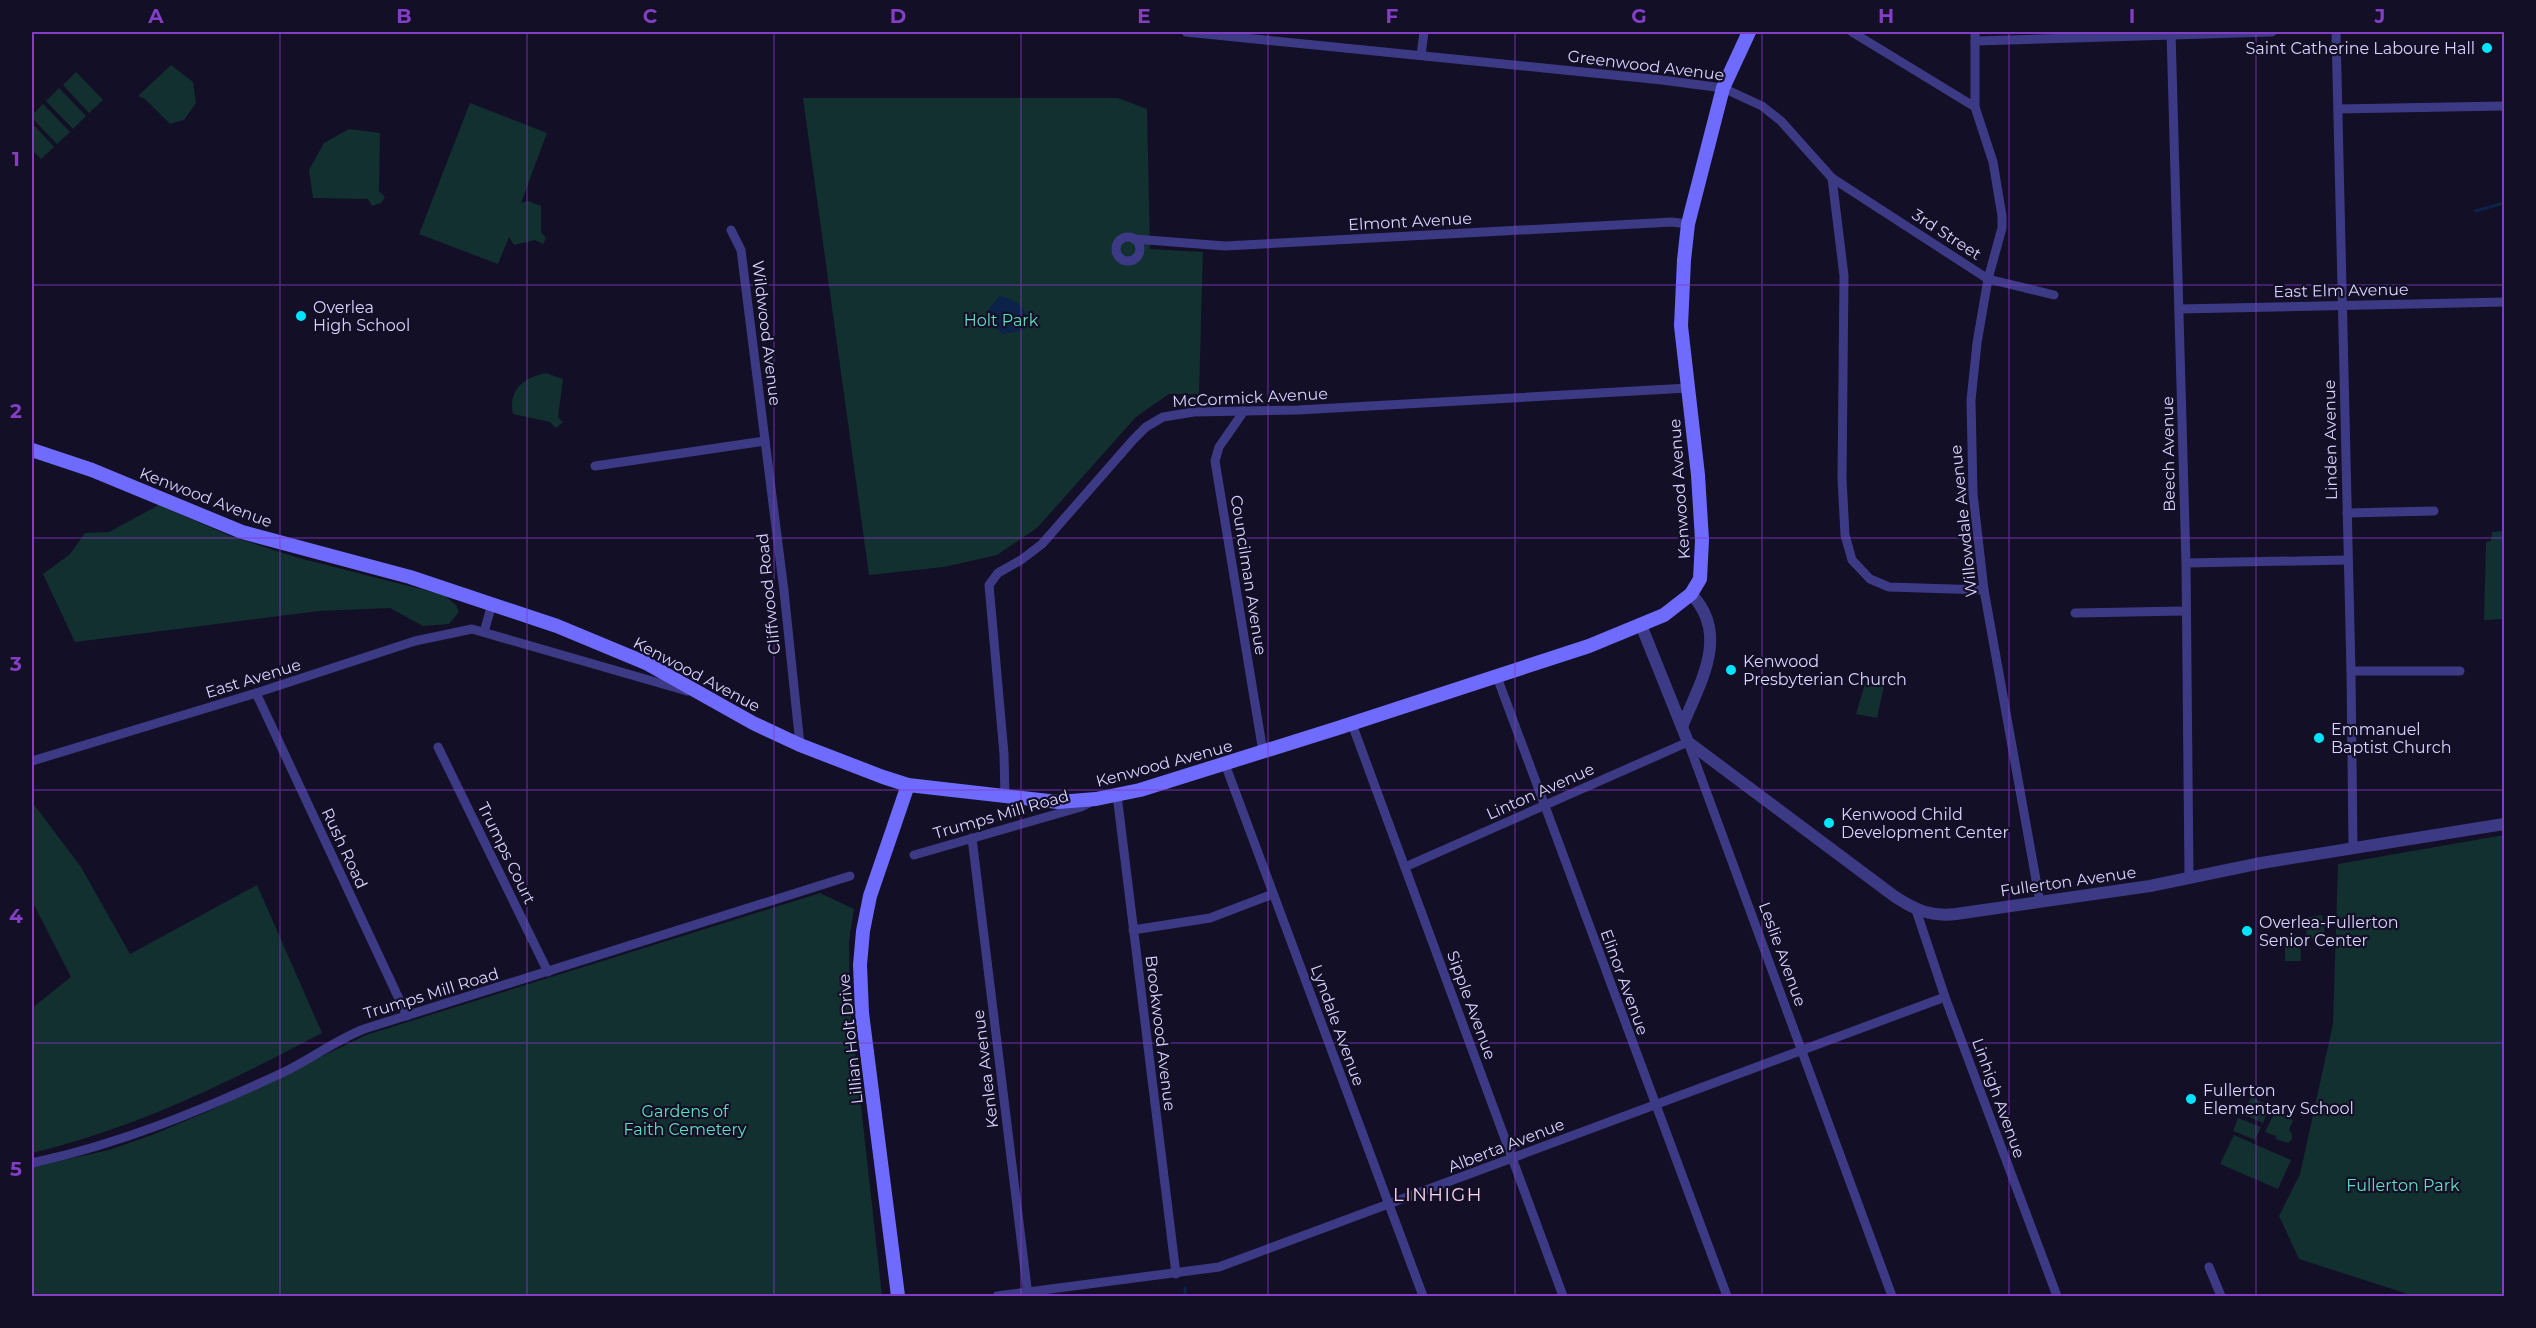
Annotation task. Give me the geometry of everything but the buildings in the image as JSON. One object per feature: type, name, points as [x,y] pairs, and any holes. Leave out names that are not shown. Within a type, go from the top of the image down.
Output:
[{"type":"main road","name":"Kenwood Avenue","points":[[32,450],[92,470],[242,532],[410,577],[557,626],[646,663],[717,703],[800,745],[851,766],[908,785],[1058,802],[1096,800],[1117,795],[1168,782],[1352,724],[1589,646],[1671,611],[1690,594],[1700,579],[1702,540],[1698,475],[1681,326],[1681,295],[1688,224],[1723,88],[1749,32]]},
{"type":"main road","name":"Lillian Holt Drive","points":[[898,1296],[862,1013],[860,965],[863,931],[870,896],[908,785]]},
{"type":"street","name":"Greenwood Avenue","points":[[1186,32],[1723,88],[1751,100],[1773,114],[1832,178]]},
{"type":"street","points":[[1422,55],[1424,32]]},
{"type":"street","points":[[1852,32],[1976,107]]},
{"type":"street","points":[[1975,36],[2272,32]]},
{"type":"street","name":"Linden Avenue","points":[[2336,32],[2353,848]]},
{"type":"street","name":"Beech Avenue","points":[[2171,33],[2186,563],[2189,877]]},
{"type":"street","name":"Willowdale Avenue","points":[[1975,36],[1976,107],[1989,143],[2002,206],[2001,228],[1988,279],[1976,353],[1970,428],[1973,494],[1984,590],[2040,902]]},
{"type":"street","points":[[2338,110],[2505,106]]},
{"type":"street","points":[[1832,178],[1844,276],[1842,479],[1847,547],[1852,560],[1861,571],[1870,579],[1889,587],[1984,590]]},
{"type":"street","name":"3rd Street","points":[[1832,178],[1988,279],[2054,296]]},
{"type":"street","name":"Elmont Avenue","points":[[1134,238],[1225,246],[1578,226],[1672,222],[1688,224]]},
{"type":"street","name":"Wildwood Avenue","points":[[731,230],[741,250],[765,441]]},
{"type":"street","name":"East Elm Avenue","points":[[2179,309],[2505,302]]},
{"type":"street","name":"McCormick Avenue","points":[[1005,797],[1004,754],[989,585],[998,573],[1021,560],[1042,544],[1133,440],[1155,420],[1194,412],[1688,388]]},
{"type":"street","name":"Councilman Avenue","points":[[1244,411],[1219,447],[1215,461],[1263,752]]},
{"type":"street","points":[[595,466],[765,441]]},
{"type":"street","name":"Cliffwood Road","points":[[765,441],[800,745]]},
{"type":"street","points":[[2347,513],[2434,511]]},
{"type":"street","points":[[2186,563],[2348,560]]},
{"type":"street","points":[[1682,727],[1702,681],[1710,647],[1703,609],[1690,594]]},
{"type":"street","points":[[484,632],[492,604]]},
{"type":"street","points":[[2075,613],[2185,611]]},
{"type":"street","name":"Leslie Avenue","points":[[1641,625],[1688,741],[1892,1296]]},
{"type":"street","name":"East Avenue","points":[[32,761],[256,693],[415,641],[472,629],[683,690],[717,703]]},
{"type":"street","points":[[2351,671],[2460,671]]},
{"type":"street","name":"Elinor Avenue","points":[[1497,677],[1726,1296]]},
{"type":"street","name":"Rush Road","points":[[256,693],[407,1016]]},
{"type":"street","name":"Sipple Avenue","points":[[1352,724],[1563,1296]]},
{"type":"street","name":"Fullerton Avenue","points":[[1688,741],[1894,896],[1916,910],[1943,916],[2150,886],[2353,848],[2505,824]]},
{"type":"street","name":"Linton Avenue","points":[[1405,867],[1688,741]]},
{"type":"street","name":"Trumps Court","points":[[438,747],[548,972]]},
{"type":"street","name":"Lyndale Avenue","points":[[1225,764],[1423,1296]]},
{"type":"street","name":"Brookwood Avenue","points":[[1117,795],[1176,1274]]},
{"type":"street","name":"Trumps Mill Road","points":[[914,855],[1081,807],[1096,800]]},
{"type":"street","name":"Kenlea Avenue","points":[[972,838],[1027,1294]]},
{"type":"street","name":"Trumps Mill Road","points":[[32,1162],[133,1136],[286,1070],[350,1034],[850,876]]},
{"type":"street","points":[[1133,930],[1210,918],[1273,894]]},
{"type":"street","name":"Linhigh Avenue","points":[[1916,910],[1945,997],[2057,1296]]},
{"type":"street","name":"Alberta Avenue","points":[[997,1296],[1027,1294],[1219,1267],[1945,997]]},
{"type":"street","points":[[2209,1267],[2221,1296]]},
{"type":"green space","points":[[171,65],[193,82],[196,103],[184,120],[170,124],[145,99],[138,96]]},
{"type":"green space","points":[[76,72],[103,100],[89,113],[63,85]]},
{"type":"green space","points":[[59,88],[86,116],[73,129],[46,101]]},
{"type":"green space","name":"Holt Park","points":[[803,98],[1118,98],[1147,109],[1150,249],[1203,252],[1199,394],[1169,394],[1136,417],[1037,528],[997,555],[944,567],[869,575]]},
{"type":"green space","points":[[470,103],[547,133],[521,203],[528,201],[541,206],[541,232],[546,238],[543,244],[535,240],[514,245],[509,237],[498,264],[419,234]]},
{"type":"green space","points":[[43,104],[70,132],[57,144],[32,118],[32,115]]},
{"type":"green space","points":[[32,123],[54,147],[41,159],[32,150]]},
{"type":"green space","points":[[349,129],[380,133],[379,191],[385,197],[381,203],[372,206],[368,199],[313,198],[309,170],[324,143]]},
{"type":"green space","points":[[546,373],[563,379],[558,417],[563,422],[556,428],[550,422],[513,414],[513,398],[520,386],[531,378]]},
{"type":"green space","points":[[159,505],[230,536],[299,558],[444,595],[456,605],[459,612],[449,624],[423,626],[390,608],[319,611],[75,642],[43,574],[70,554],[85,533],[109,532]]},
{"type":"green space","points":[[2504,531],[2504,619],[2484,620],[2486,542],[2491,541],[2492,532]]},
{"type":"green space","points":[[1867,677],[1885,681],[1877,718],[1856,714]]},
{"type":"green space","points":[[32,802],[81,867],[130,954],[257,885],[322,1033],[216,1086],[144,1117],[108,1131],[32,1153],[32,1008],[71,977],[32,901]]},
{"type":"green space","name":"Fullerton Park","points":[[2504,835],[2504,1296],[2414,1296],[2299,1259],[2279,1216],[2300,1174],[2333,1024],[2338,864]]},
{"type":"green space","name":"Gardens of Faith Cemetery","points":[[820,893],[854,909],[849,941],[850,1006],[882,1296],[32,1296],[32,1167],[109,1150],[152,1135],[209,1111],[366,1035]]},
{"type":"green space","points":[[2322,915],[2325,937],[2312,939],[2307,936],[2304,918]]},
{"type":"green space","points":[[2300,935],[2301,961],[2285,961],[2285,936]]},
{"type":"green space","points":[[2251,1097],[2270,1106],[2263,1123],[2243,1114]]},
{"type":"green space","points":[[2275,1112],[2293,1120],[2289,1130],[2292,1139],[2288,1143],[2265,1132]]},
{"type":"green space","points":[[2238,1118],[2261,1127],[2255,1140],[2233,1131]]},
{"type":"green space","points":[[2234,1135],[2291,1160],[2278,1189],[2220,1164]]},
{"type":"water","points":[[999,296],[1015,301],[1024,312],[1029,322],[1022,331],[1002,334],[986,313]]},
{"type":"waterway","points":[[2476,211],[2504,203]]},
{"type":"waterway","points":[[1185,1288],[1185,1296]]},
{"type":"place","name":"Saint Catherine Laboure Hall","points":[[2487,48]]},
{"type":"place","name":"Overlea High School","points":[[301,316]]},
{"type":"place","name":"Kenwood Presbyterian Church","points":[[1731,670]]},
{"type":"place","name":"Emmanuel Baptist Church","points":[[2319,738]]},
{"type":"place","name":"Kenwood Child Development Center","points":[[1829,823]]},
{"type":"place","name":"Overlea-Fullerton Senior Center","points":[[2247,931]]},
{"type":"place","name":"Fullerton Elementary School","points":[[2191,1099]]},
{"type":"district","name":"LINHIGH","points":[[1438,1195]]}]
